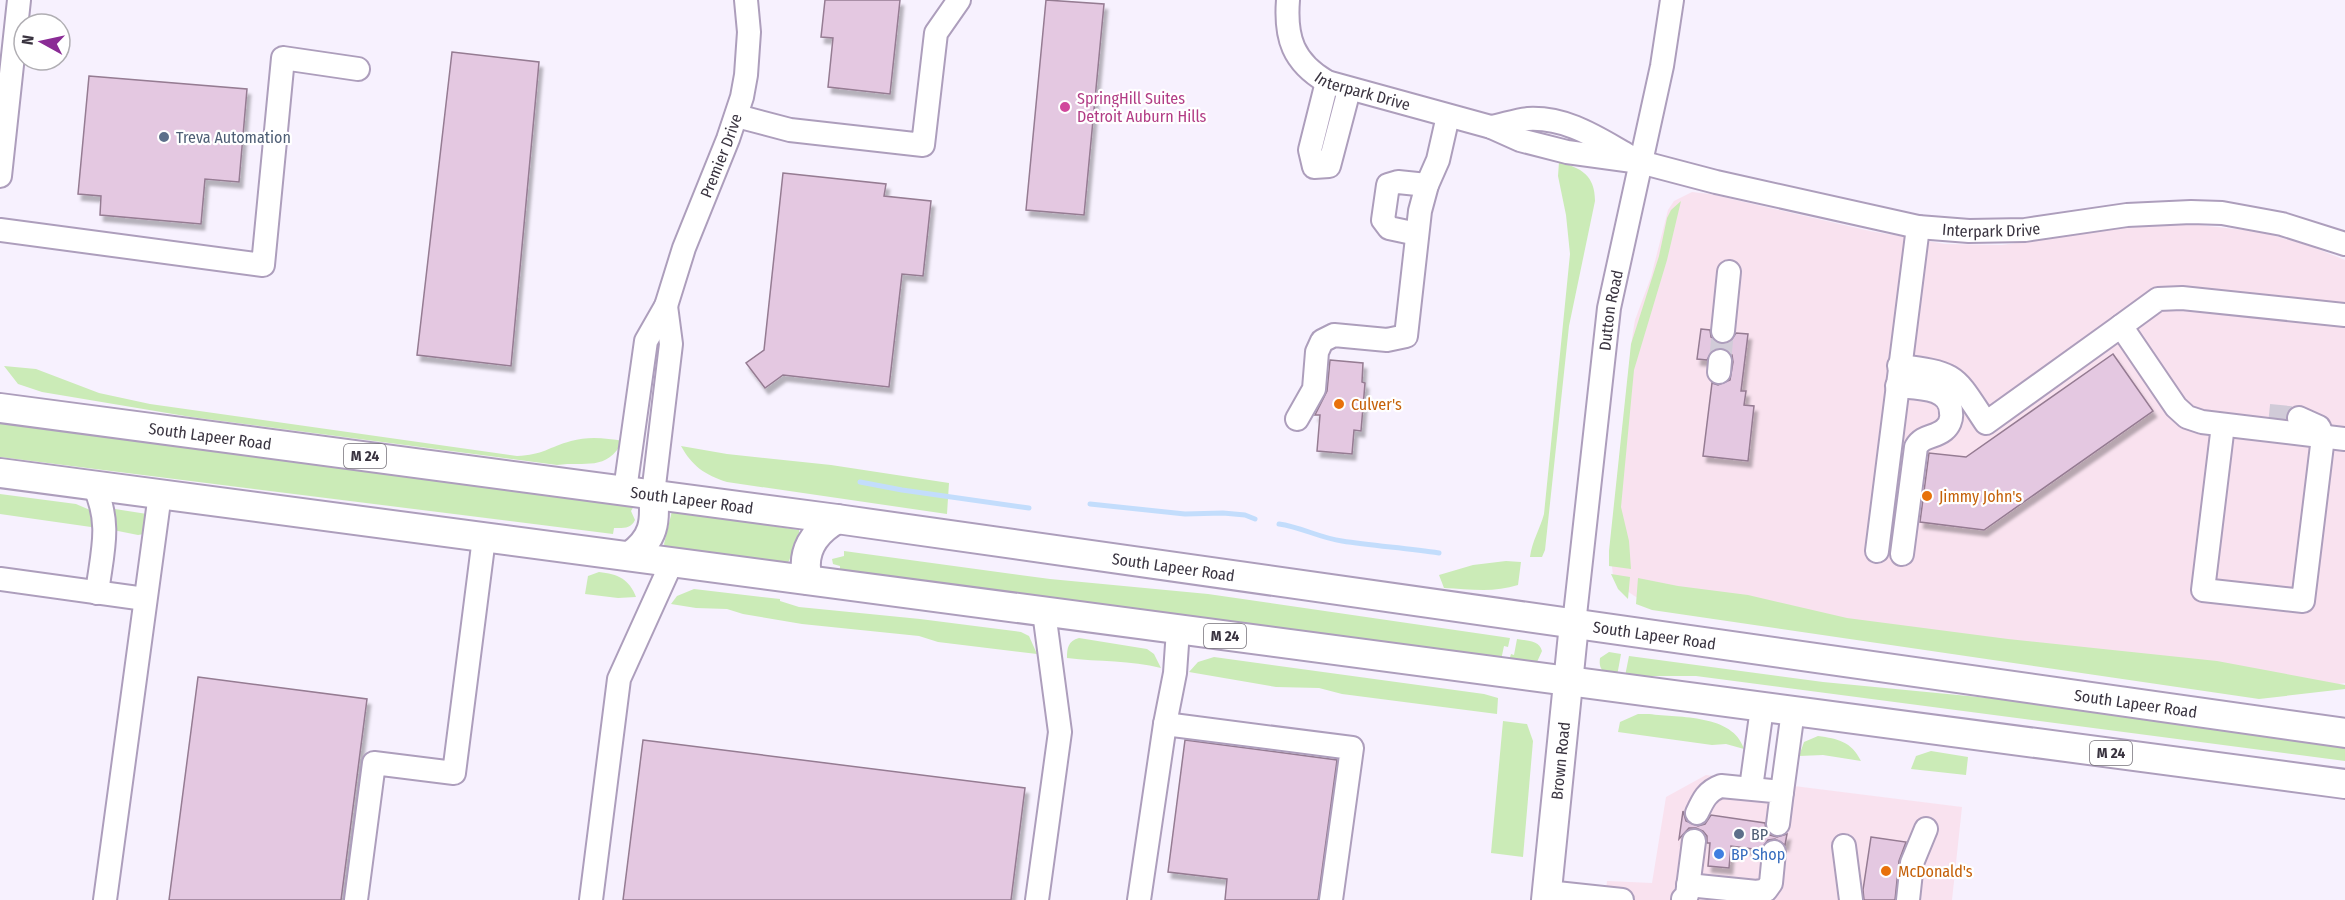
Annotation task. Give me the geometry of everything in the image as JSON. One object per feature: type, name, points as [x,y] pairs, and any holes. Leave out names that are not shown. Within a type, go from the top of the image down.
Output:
[{"type":"main road","name":"South Lapeer Road","points":[[0,408],[837,519],[2345,733]]},
{"type":"main road","name":"M 24","points":[[0,473],[2345,784]]},
{"type":"main road","points":[[630,556],[642,548],[652,528],[653,494]]},
{"type":"main road","points":[[808,580],[805,559],[808,548],[814,536],[823,527],[837,519]]},
{"type":"main road","name":"Brown Road","points":[[1546,896],[1574,624]]},
{"type":"street","points":[[0,176],[19,0]]},
{"type":"street","name":"Premier Drive","points":[[625,490],[646,341],[666,306],[684,248],[736,117],[746,75],[749,32],[746,0]]},
{"type":"street","points":[[736,117],[790,130],[923,145],[936,33],[959,0]]},
{"type":"street","name":"Interpark Drive","points":[[1288,0],[1288,29],[1291,44],[1300,60],[1312,73],[1327,82],[1348,90],[1491,127],[1525,120],[1555,121],[1575,126],[1640,162],[1707,180],[1944,231],[2016,230],[2127,215],[2222,213],[2282,224],[2345,244]]},
{"type":"street","name":"Dutton Road","points":[[1574,624],[1609,308],[1662,66],[1672,0]]},
{"type":"street","points":[[0,230],[263,265],[283,58],[358,69]]},
{"type":"street","points":[[1327,82],[1310,150],[1314,166],[1329,166],[1348,90]]},
{"type":"street","points":[[1297,419],[1314,389],[1317,352],[1322,341],[1334,335],[1387,340],[1406,336],[1417,234],[1427,185],[1438,160],[1448,116]]},
{"type":"street","points":[[1417,234],[1389,228],[1383,220],[1388,185],[1398,182],[1427,185]]},
{"type":"street","points":[[1877,550],[1918,227]]},
{"type":"street","points":[[1723,331],[1729,272]]},
{"type":"street","points":[[1898,376],[1937,371],[1953,377],[1986,423],[2158,299],[2182,298],[2345,315]]},
{"type":"street","name":"Premier Drive","points":[[653,494],[671,344],[666,306]]},
{"type":"street","points":[[2121,326],[2181,412],[2194,420],[2334,438]]},
{"type":"street","points":[[1898,376],[1938,392],[1948,401],[1951,410],[1951,420],[1947,427],[1923,439],[1916,447],[1902,554]]},
{"type":"street","points":[[2229,426],[2253,415],[2269,415]]},
{"type":"street","points":[[2299,418],[2319,427],[2334,438]]},
{"type":"street","points":[[2229,426],[2203,590],[2303,601],[2334,438]]},
{"type":"street","points":[[94,486],[103,504],[105,526],[97,593]]},
{"type":"street","points":[[105,900],[160,494]]},
{"type":"street","points":[[356,900],[374,763],[454,772],[484,537]]},
{"type":"street","points":[[591,900],[619,679],[672,562]]},
{"type":"street","points":[[0,579],[146,598]]},
{"type":"street","points":[[1037,900],[1060,732],[1044,612]]},
{"type":"street","points":[[1139,900],[1165,724],[1175,673],[1178,630]]},
{"type":"street","points":[[1751,788],[1762,708]]},
{"type":"street","points":[[1778,824],[1793,711]]},
{"type":"street","points":[[1165,724],[1352,748],[1331,900]]},
{"type":"street","points":[[1697,813],[1703,800],[1712,789],[1721,786],[1782,792]]},
{"type":"street","points":[[1908,900],[1912,863],[1926,829]]},
{"type":"street","points":[[1694,841],[1685,893],[1766,890],[1771,883],[1774,852]]},
{"type":"street","points":[[1844,846],[1851,900]]},
{"type":"street","points":[[1546,896],[1622,900]]},
{"type":"shaded area","points":[[1692,192],[1710,194],[1870,231],[1945,244],[2002,245],[2125,228],[2199,225],[2262,232],[2313,247],[2345,260],[2345,683],[2266,695],[1652,603],[1636,597],[1621,587],[1613,576],[1610,547],[1635,320],[1651,277],[1668,210],[1674,201]]},
{"type":"shaded area","points":[[1706,775],[1962,807],[1952,900],[1605,900],[1607,881],[1652,883],[1666,797]]},
{"type":"green space","points":[[1559,162],[1585,174],[1592,185],[1595,201],[1569,326],[1545,550],[1542,557],[1530,557],[1544,514],[1570,254],[1566,215],[1558,176]]},
{"type":"green space","points":[[1681,201],[1667,260],[1634,370],[1621,507],[1629,541],[1631,569],[1609,566],[1631,344],[1659,256],[1667,218],[1671,210]]},
{"type":"green space","points":[[4,366],[36,369],[99,393],[150,404],[517,456],[533,454],[584,438],[623,441],[610,457],[602,461],[557,465],[191,417],[42,392],[18,384]]},
{"type":"green space","points":[[0,423],[629,504],[634,506],[631,511],[635,520],[624,528],[614,528],[613,534],[0,457]]},
{"type":"green space","points":[[681,446],[949,483],[947,514],[727,482],[700,469]]},
{"type":"green space","points":[[0,494],[76,504],[95,514],[98,528],[0,514]]},
{"type":"green space","points":[[115,509],[147,514],[144,534],[113,530]]},
{"type":"green space","points":[[672,511],[799,530],[799,533],[786,564],[665,547]]},
{"type":"green space","points":[[844,551],[1050,579],[1208,594],[1510,638],[1508,647],[1504,646],[1501,660],[840,572],[840,566],[833,564],[832,559],[844,556]]},
{"type":"green space","points":[[1506,561],[1521,562],[1518,585],[1491,590],[1444,588],[1439,575],[1473,565]]},
{"type":"green space","points":[[599,572],[622,578],[636,597],[618,598],[585,594],[588,576]]},
{"type":"green space","points":[[1611,574],[1630,577],[1628,599],[1618,589]]},
{"type":"green space","points":[[1638,578],[1748,595],[1847,618],[2008,639],[2217,661],[2345,685],[2345,689],[2259,699],[1652,610],[1636,604]]},
{"type":"green space","points":[[694,589],[780,599],[780,601],[799,607],[1021,632],[1029,636],[1037,654],[938,642],[919,636],[802,624],[727,609],[671,604],[677,596]]},
{"type":"green space","points":[[1079,638],[1147,649],[1154,654],[1161,668],[1127,662],[1067,658],[1069,645]]},
{"type":"green space","points":[[1517,639],[1532,642],[1541,647],[1542,651],[1537,662],[1531,664],[1509,661],[1511,654],[1514,655]]},
{"type":"green space","points":[[1609,652],[1621,654],[1617,676],[1606,673],[1600,666],[1600,658]]},
{"type":"green space","points":[[1629,656],[1823,682],[1999,699],[2345,746],[2345,761],[1696,676],[1625,676]]},
{"type":"green space","points":[[1214,657],[1484,694],[1498,698],[1497,714],[1342,694],[1319,688],[1276,687],[1189,672],[1198,662]]},
{"type":"green space","points":[[1638,714],[1690,718],[1717,724],[1729,729],[1744,749],[1726,744],[1712,745],[1618,732],[1620,722]]},
{"type":"green space","points":[[1503,721],[1527,724],[1533,741],[1523,857],[1491,853]]},
{"type":"green space","points":[[1818,736],[1843,742],[1853,749],[1861,761],[1823,755],[1799,756],[1804,742]]},
{"type":"green space","points":[[1931,751],[1968,757],[1966,775],[1911,769],[1916,756]]},
{"type":"building","points":[[825,0],[900,0],[890,94],[828,87],[833,38],[821,37]]},
{"type":"building","name":"SpringHill Suites Detroit Auburn Hills","points":[[1046,0],[1104,4],[1084,215],[1026,210]]},
{"type":"building","points":[[452,52],[539,62],[511,366],[417,355]]},
{"type":"building","points":[[89,76],[247,89],[239,182],[205,179],[201,224],[100,215],[101,196],[78,194]]},
{"type":"building","points":[[783,173],[886,184],[884,196],[931,201],[923,276],[902,274],[889,387],[783,375],[765,388],[746,363],[764,350]]},
{"type":"building","points":[[1701,329],[1710,330],[1711,337],[1721,344],[1729,343],[1736,333],[1748,334],[1741,391],[1746,391],[1744,405],[1754,406],[1748,461],[1703,456],[1712,383],[1718,385],[1730,380],[1733,362],[1732,355],[1722,348],[1714,349],[1707,360],[1697,359]]},
{"type":"building","points":[[2113,354],[2153,411],[1984,530],[1920,522],[1929,453],[1966,457]]},
{"type":"building","name":"Culver's","points":[[1330,360],[1363,363],[1362,382],[1365,383],[1361,431],[1354,430],[1352,454],[1317,451],[1320,415],[1315,415],[1327,391]]},
{"type":"building","points":[[198,677],[367,699],[341,900],[169,900]]},
{"type":"building","points":[[643,740],[1025,788],[1011,900],[623,900]]},
{"type":"building","points":[[1185,740],[1337,760],[1318,900],[1225,900],[1227,879],[1168,872]]},
{"type":"building","points":[[1683,811],[1686,821],[1698,826],[1705,824],[1711,815],[1765,823],[1770,835],[1777,837],[1787,834],[1785,845],[1775,839],[1768,840],[1761,850],[1731,846],[1729,868],[1708,866],[1710,843],[1707,843],[1707,836],[1703,831],[1689,828],[1679,839]]},
{"type":"building","name":"McDonald's","points":[[1871,837],[1906,842],[1899,861],[1895,900],[1864,900],[1863,890]]},
{"type":"waterway","points":[[860,482],[1029,508]]},
{"type":"waterway","points":[[1090,504],[1185,514],[1223,513],[1245,515],[1255,519]]},
{"type":"waterway","points":[[1279,524],[1334,540],[1439,553]]},
{"type":"tunnel","points":[[1720,361],[1723,331]]},
{"type":"tunnel","points":[[2269,415],[2299,418]]},
{"type":"place","name":"SpringHill Suites Detroit Auburn Hills","points":[[1065,107]]},
{"type":"place","name":"Treva Automation","points":[[164,137]]},
{"type":"place","name":"Culver's","points":[[1339,404]]},
{"type":"place","name":"Jimmy John's","points":[[1927,496]]},
{"type":"place","name":"BP","points":[[1739,834]]},
{"type":"place","name":"BP Shop","points":[[1719,854]]},
{"type":"place","name":"McDonald's","points":[[1886,871]]}]
